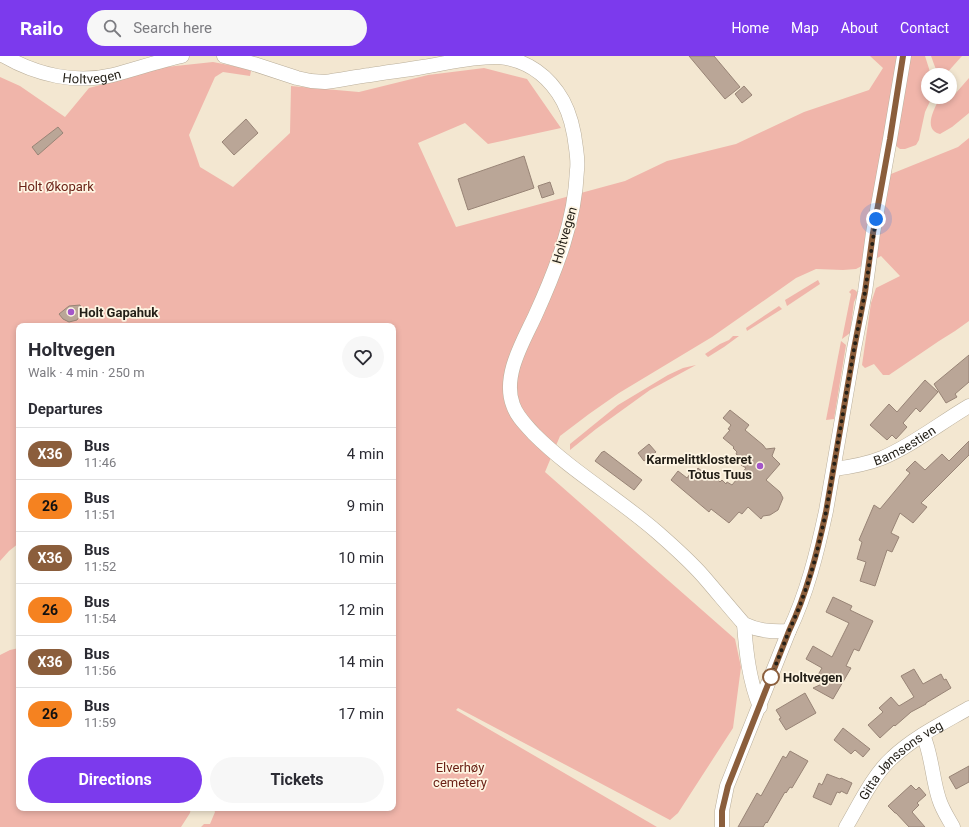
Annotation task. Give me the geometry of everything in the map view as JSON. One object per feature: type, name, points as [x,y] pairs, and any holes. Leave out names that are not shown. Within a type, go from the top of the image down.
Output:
[{"type":"street","name":"Holtvegen","points":[[4,56],[16,63],[39,72],[55,76],[86,79],[112,75],[166,59],[182,56]]},
{"type":"street","name":"Holtvegen","points":[[224,56],[297,78],[326,82],[422,68],[467,59],[499,57],[521,62],[533,68],[550,81],[557,91],[573,123],[578,169],[573,209],[561,252],[518,354],[512,372],[509,386],[513,407],[525,425],[552,451],[638,516],[682,555],[744,624]]},
{"type":"street","points":[[722,827],[722,811],[728,786],[799,608],[816,556],[834,469],[904,56]]},
{"type":"street","name":"Bamsestien","points":[[834,469],[881,458],[909,443],[969,406]]},
{"type":"street","points":[[760,707],[754,693],[752,683],[745,642],[744,624],[760,630],[778,632],[789,631]]},
{"type":"street","name":"Gitta Jønssons veg","points":[[846,827],[872,783],[891,758],[923,735],[969,708]]},
{"type":"street","points":[[923,735],[927,744],[939,799],[953,827]]},
{"type":"green space","points":[[870,56],[898,56],[891,174],[958,147],[969,138],[969,321],[889,375],[883,375],[874,364],[865,368],[862,365],[871,303],[876,288],[900,276],[881,256],[856,269],[816,269],[796,278],[712,337],[619,393],[589,414],[560,436],[545,472],[735,639],[741,667],[733,728],[678,813],[670,820],[458,708],[456,710],[657,827],[201,827],[204,824],[210,824],[214,811],[396,811],[396,323],[16,323],[16,545],[0,561],[0,77],[20,86],[65,117],[89,88],[166,67],[213,62],[244,68],[251,71],[250,76],[223,72],[215,77],[189,135],[200,167],[233,187],[290,133],[291,86],[359,92],[428,75],[484,68],[527,79],[561,128],[488,144],[465,123],[418,143],[456,227],[625,181],[667,161],[736,144],[804,112],[869,90],[883,68]]},
{"type":"green space","points":[[910,56],[925,56],[929,68],[921,68],[921,104],[929,104],[925,112],[919,140],[916,145],[905,149],[900,149],[895,145]]},
{"type":"green space","points":[[931,56],[962,56],[951,68],[935,68]]},
{"type":"green space","points":[[969,78],[969,113],[952,127],[940,134],[932,128],[931,118],[933,112],[937,104],[957,104],[957,92]]},
{"type":"green space","points":[[818,280],[820,284],[787,306],[785,300]]},
{"type":"green space","points":[[852,289],[857,292],[857,296],[854,302],[850,333],[842,339],[851,294],[849,292]]},
{"type":"green space","points":[[779,306],[782,309],[747,331],[746,328]]},
{"type":"green space","points":[[733,336],[739,336],[708,357],[705,354],[729,340]]},
{"type":"green space","points":[[841,341],[846,345],[834,419],[826,420]]},
{"type":"green space","points":[[696,365],[650,390],[570,450],[570,444],[618,405],[668,375],[683,368]]},
{"type":"green space","points":[[16,649],[16,811],[190,811],[181,827],[0,827],[0,655]]},
{"type":"building","points":[[689,56],[714,56],[740,87],[725,99]]},
{"type":"building","points":[[744,86],[752,95],[742,103],[735,94]]},
{"type":"building","points":[[246,119],[258,133],[234,155],[222,142]]},
{"type":"building","points":[[58,127],[63,133],[38,155],[32,147]]},
{"type":"building","points":[[524,156],[534,188],[468,210],[458,179]]},
{"type":"building","points":[[550,182],[554,194],[542,198],[538,186]]},
{"type":"building","name":"Holt Gapahuk","points":[[80,305],[82,311],[77,320],[69,322],[63,319],[59,314],[69,306]]},
{"type":"building","points":[[969,355],[969,382],[955,394],[957,397],[946,403],[934,384]]},
{"type":"building","points":[[925,380],[938,392],[920,412],[916,408],[903,423],[907,427],[896,439],[892,435],[887,440],[870,425],[889,404],[897,412]]},
{"type":"building","name":"Karmelittklosteret Totus Tuus","points":[[730,410],[749,425],[745,430],[766,449],[775,448],[772,456],[780,464],[766,480],[780,492],[783,498],[778,510],[770,515],[763,516],[761,519],[748,507],[742,514],[739,512],[729,523],[711,509],[709,512],[671,480],[678,471],[687,478],[690,474],[692,476],[698,468],[709,477],[710,476],[714,479],[716,478],[720,482],[722,480],[726,484],[727,482],[732,485],[746,468],[741,465],[743,463],[739,459],[740,457],[736,454],[737,452],[733,448],[734,447],[723,438],[730,430],[728,429],[731,425],[723,418]]},
{"type":"building","points":[[969,441],[969,455],[921,503],[927,507],[913,523],[900,513],[891,533],[899,537],[892,552],[887,550],[875,586],[860,581],[866,562],[857,559],[862,542],[859,540],[874,505],[880,509],[910,473],[906,470],[915,461],[925,470],[942,454],[949,461]]},
{"type":"building","points":[[649,444],[656,452],[644,461],[638,453]]},
{"type":"building","points":[[604,451],[642,480],[634,490],[595,461]]},
{"type":"building","points":[[833,597],[852,606],[850,610],[873,621],[859,651],[854,649],[846,666],[851,668],[833,699],[813,688],[822,684],[815,680],[822,668],[806,659],[813,646],[832,657],[849,623],[826,612]]},
{"type":"building","points":[[914,669],[923,684],[941,674],[951,688],[911,712],[880,738],[868,725],[883,712],[879,708],[891,697],[899,706],[914,697],[901,676]]},
{"type":"building","points":[[805,693],[816,713],[786,730],[779,719],[781,718],[776,710]]},
{"type":"building","points":[[843,728],[870,749],[863,757],[855,750],[851,754],[834,740]]},
{"type":"building","points":[[790,751],[808,761],[792,788],[790,787],[786,793],[785,792],[767,823],[766,822],[763,827],[738,827],[757,793],[761,796],[783,756],[786,758]]},
{"type":"building","points":[[969,766],[969,782],[956,789],[949,777]]},
{"type":"building","points":[[827,774],[852,783],[847,794],[841,791],[840,793],[837,792],[831,805],[813,797],[819,783],[822,785]]},
{"type":"building","points":[[911,785],[916,790],[919,787],[926,795],[917,803],[919,805],[912,812],[925,827],[909,827],[888,806]]},
{"type":"bus line","name":"X36","points":[[722,827],[722,811],[725,794],[736,763],[799,608],[808,583],[822,532],[865,292],[873,233],[903,56]]},
{"type":"place","name":"Holt Gapahuk","points":[[71,312]]},
{"type":"place","name":"Karmelittklosteret Totus Tuus","points":[[760,466]]},
{"type":"place","name":"Holtvegen","points":[[771,677]]},
{"type":"route","points":[[771,677],[808,583],[822,532],[865,292],[876,219]]},
{"type":"park label","name":"Holt Økopark","points":[[56,186]]},
{"type":"park label","name":"Elverhøy cemetery","points":[[460,774]]}]
